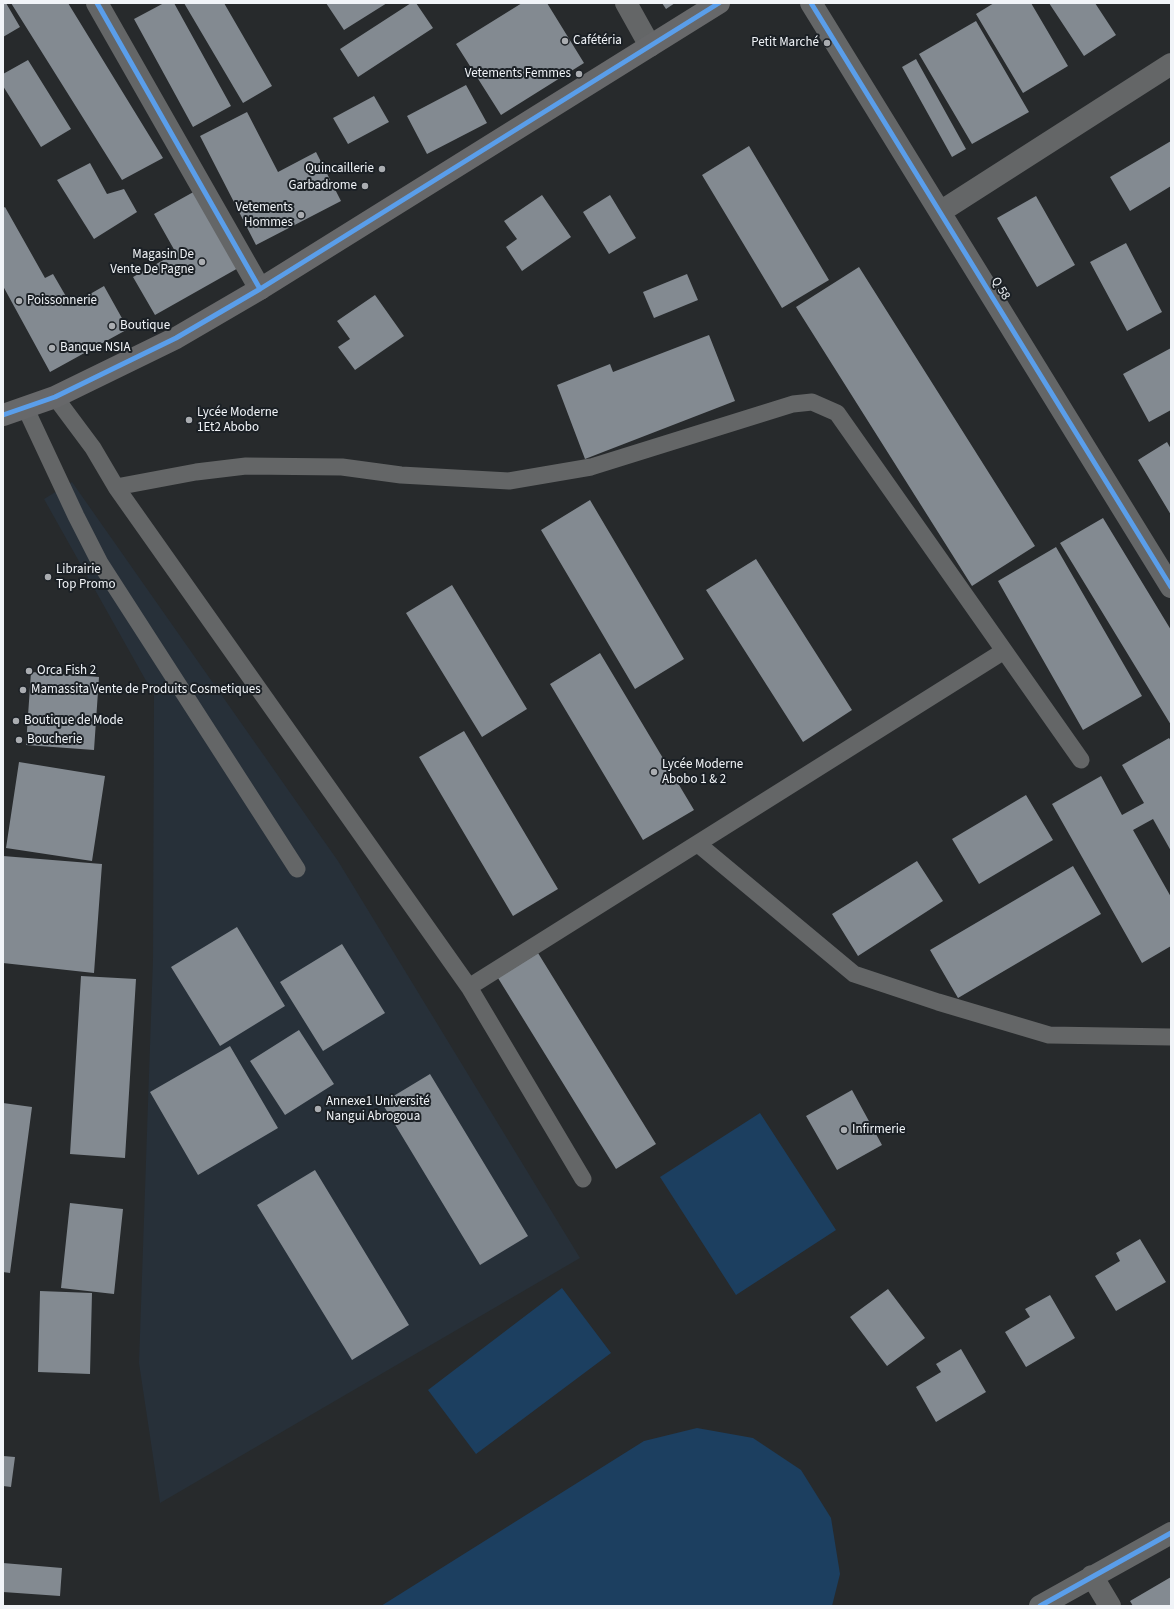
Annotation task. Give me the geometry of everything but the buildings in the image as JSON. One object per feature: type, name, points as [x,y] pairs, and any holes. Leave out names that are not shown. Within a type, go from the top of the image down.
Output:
[{"type":"street","points":[[626,3],[650,46]]},
{"type":"street","points":[[3,415],[55,397],[176,338],[260,289],[720,3]]},
{"type":"street","name":"Q 58","points":[[811,3],[1171,587]]},
{"type":"street","points":[[100,4],[260,289]]},
{"type":"street","points":[[940,212],[1171,64]]},
{"type":"street","points":[[1040,1606],[1171,1533]]},
{"type":"street","points":[[1092,1576],[1110,1606]]},
{"type":"lane","points":[[55,397],[92,448],[116,487],[469,986],[583,1179]]},
{"type":"lane","points":[[116,487],[196,472],[246,466],[342,467],[401,475],[509,481],[591,467],[793,404],[812,402],[837,413],[1081,760]]},
{"type":"lane","points":[[25,407],[76,516],[100,563],[297,869]]},
{"type":"lane","points":[[469,986],[1004,651]]},
{"type":"lane","points":[[698,844],[854,974],[938,1002],[1049,1035],[1171,1037]]},
{"type":"shaded area","name":"Annexe1 Université Nangui Abrogoua","points":[[72,482],[338,861],[580,1258],[160,1503],[139,1363],[153,959],[154,695],[44,499]]},
{"type":"shaded area","points":[[760,1113],[836,1230],[736,1295],[660,1177]]},
{"type":"shaded area","points":[[562,1288],[611,1353],[476,1454],[428,1390]]},
{"type":"shaded area","points":[[697,1428],[753,1438],[801,1470],[831,1518],[840,1574],[832,1606],[381,1606],[644,1441]]},
{"type":"cycle path","points":[[97,3],[260,289]]},
{"type":"cycle path","points":[[3,415],[55,397],[176,338],[260,289],[719,3]]},
{"type":"cycle path","points":[[811,3],[1171,587]]},
{"type":"cycle path","points":[[1040,1606],[1171,1533]]},
{"type":"place","name":"Cafétéria","points":[[565,41]]},
{"type":"place","name":"Petit Marché","points":[[827,43]]},
{"type":"place","name":"Vetements Femmes","points":[[579,74]]},
{"type":"place","name":"Quincaillerie","points":[[382,169]]},
{"type":"place","name":"Garbadrome","points":[[365,186]]},
{"type":"place","name":"Vetements Hommes","points":[[301,215]]},
{"type":"place","name":"Magasin De Vente De Pagne","points":[[202,262]]},
{"type":"place","name":"Poissonnerie","points":[[19,301]]},
{"type":"place","name":"Boutique","points":[[112,326]]},
{"type":"place","name":"Banque NSIA","points":[[52,348]]},
{"type":"place","name":"Lycée Moderne 1Et2 Abobo","points":[[189,420]]},
{"type":"place","name":"Librairie Top Promo","points":[[48,577]]},
{"type":"place","name":"Orca Fish 2","points":[[29,671]]},
{"type":"place","name":"Mamassita Vente de Produits Cosmetiques","points":[[23,690]]},
{"type":"place","name":"Boutique de Mode","points":[[16,721]]},
{"type":"place","name":"Boucherie","points":[[19,740]]},
{"type":"place","name":"Lycée Moderne Abobo 1 & 2","points":[[654,772]]},
{"type":"place","name":"Annexe1 Université Nangui Abrogoua","points":[[318,1109]]},
{"type":"place","name":"Infirmerie","points":[[844,1130]]}]
